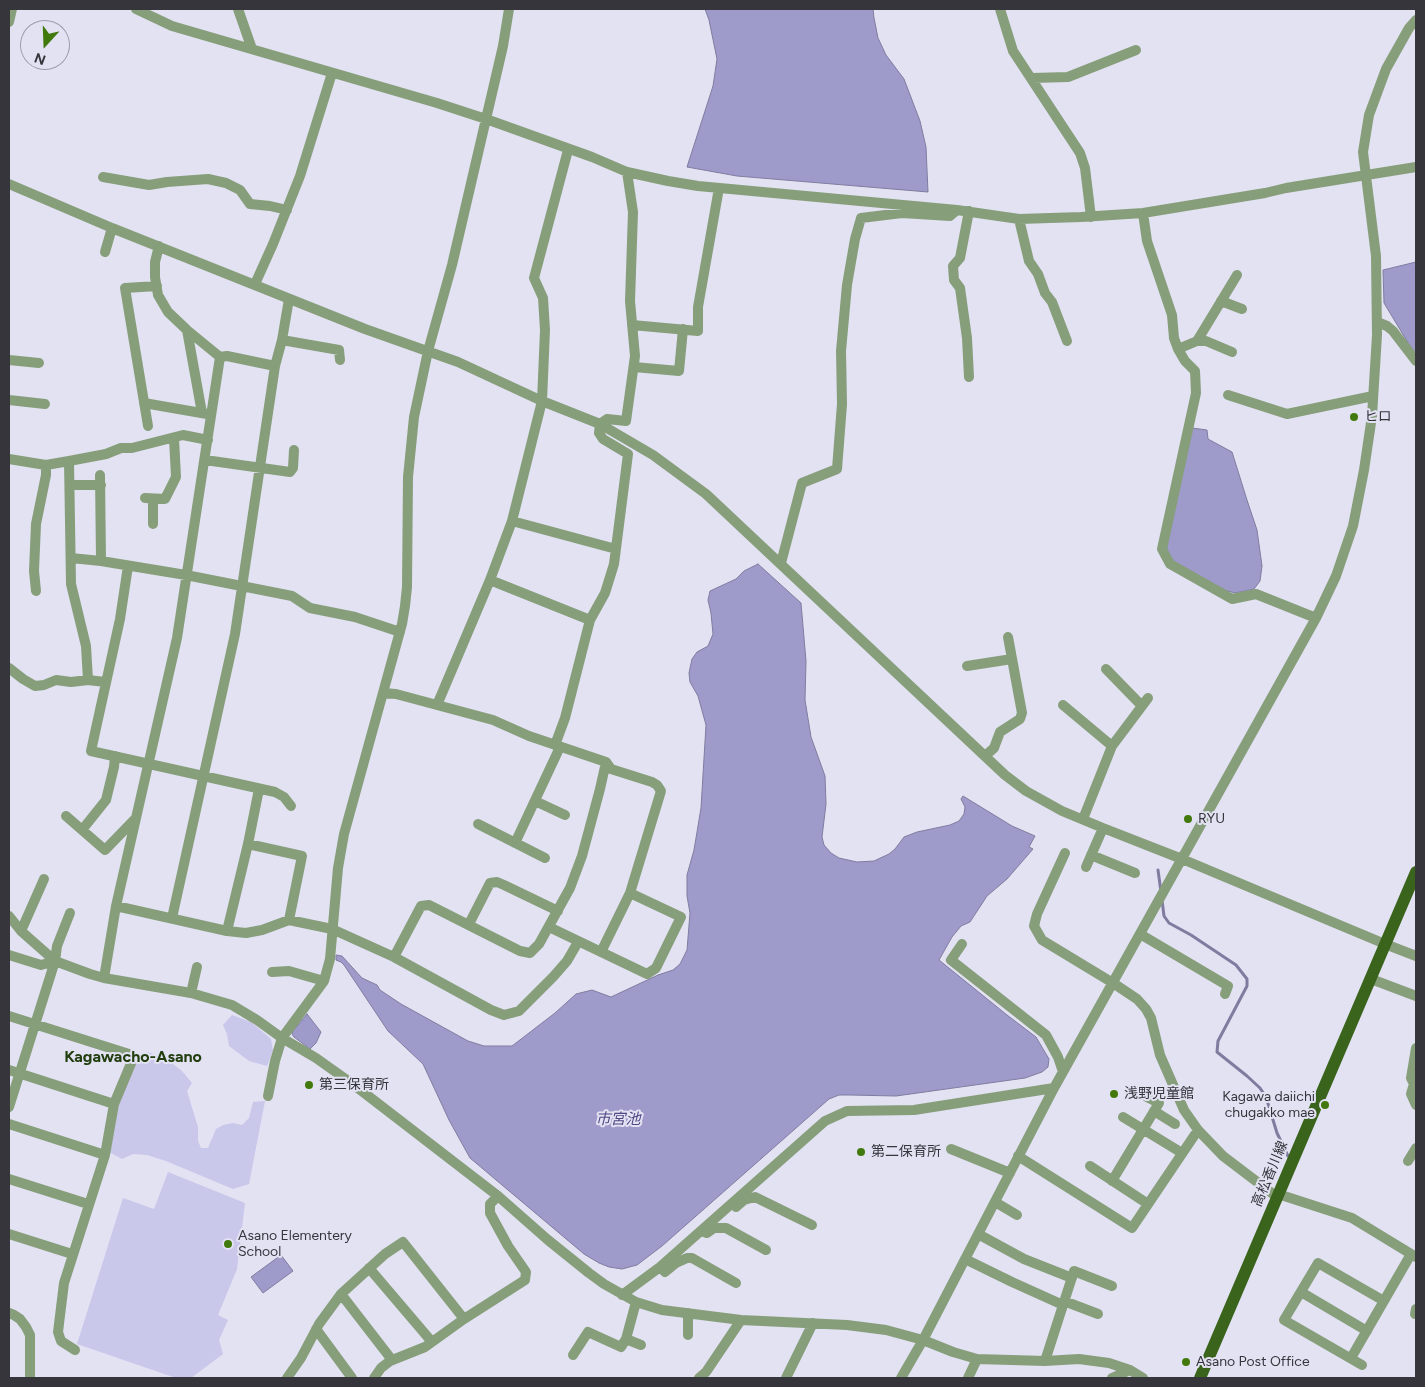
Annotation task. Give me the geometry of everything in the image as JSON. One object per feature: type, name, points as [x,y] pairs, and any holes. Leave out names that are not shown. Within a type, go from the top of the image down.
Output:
[{"type":"main road","name":"高松香川線","points":[[1200,1378],[1416,872]]},
{"type":"street","points":[[9,22],[12,9]]},
{"type":"street","points":[[136,9],[172,26],[437,103],[592,157],[627,172],[668,182],[969,211],[1019,219],[1091,217],[1142,213],[1416,167]]},
{"type":"street","points":[[238,9],[252,50]]},
{"type":"street","points":[[268,1096],[275,1060],[282,1038],[324,981],[330,959],[338,868],[344,834],[400,632],[405,606],[407,587],[408,477],[414,417],[428,351],[452,265],[503,46],[509,9]]},
{"type":"street","points":[[1001,9],[1013,51],[1080,153],[1085,168],[1091,217]]},
{"type":"street","points":[[901,1378],[923,1340],[1054,1088],[1316,618],[1336,576],[1353,526],[1364,470],[1374,396],[1377,322],[1376,256],[1363,152],[1369,115],[1386,69],[1409,28],[1416,20]]},
{"type":"street","points":[[1032,78],[1068,77],[1136,50]]},
{"type":"street","points":[[255,284],[274,244],[300,176],[332,72]]},
{"type":"street","points":[[437,705],[490,580],[512,521],[542,401],[545,330],[543,298],[534,278],[568,150]]},
{"type":"street","points":[[515,843],[536,801],[557,746],[590,620],[605,593],[614,564],[628,454],[603,439],[599,433],[600,424],[607,419],[626,421],[634,367],[635,356],[630,301],[633,212],[627,172]]},
{"type":"street","points":[[103,177],[149,185],[208,178],[226,183],[240,190],[250,204],[287,210]]},
{"type":"street","points":[[9,184],[112,228],[255,284],[365,330],[458,362],[542,401],[600,424],[653,455],[706,494],[1005,775],[1026,791],[1045,802],[1103,828],[1416,956]]},
{"type":"street","points":[[632,326],[698,331],[698,307],[719,188]]},
{"type":"street","points":[[781,563],[802,483],[837,469],[847,285],[855,239],[861,218],[902,213],[950,216],[957,210]]},
{"type":"street","points":[[969,211],[960,258],[953,266],[954,280],[960,288],[967,338],[969,377]]},
{"type":"street","points":[[1142,213],[1147,241],[1172,315],[1174,338],[1178,349],[1195,371],[1196,393],[1162,549],[1170,564],[1232,599],[1256,594],[1316,618]]},
{"type":"street","points":[[1019,219],[1029,261],[1052,302],[1067,341]]},
{"type":"street","points":[[104,252],[112,228]]},
{"type":"street","points":[[159,246],[156,262],[156,286],[158,295],[168,312],[220,357],[227,356],[275,366]]},
{"type":"street","points":[[1197,341],[1237,274]]},
{"type":"street","points":[[148,426],[125,288],[156,286]]},
{"type":"street","points":[[172,918],[235,634],[275,366],[282,340],[289,299]]},
{"type":"street","points":[[1221,301],[1242,309]]},
{"type":"street","points":[[1377,322],[1393,331],[1416,362]]},
{"type":"street","points":[[634,367],[679,371],[683,329]]},
{"type":"street","points":[[104,978],[116,906],[176,638],[208,440],[207,414],[187,330]]},
{"type":"street","points":[[282,340],[340,350],[340,360]]},
{"type":"street","points":[[1178,349],[1197,341],[1206,341],[1232,352]]},
{"type":"street","points":[[207,414],[220,357]]},
{"type":"street","points":[[9,360],[40,363]]},
{"type":"street","points":[[1228,395],[1287,414],[1374,396]]},
{"type":"street","points":[[9,400],[45,404]]},
{"type":"street","points":[[144,403],[207,414]]},
{"type":"street","points":[[9,459],[46,465],[106,454],[121,448],[132,448],[183,435],[208,440]]},
{"type":"street","points":[[152,524],[149,498],[165,499],[176,477],[174,438]]},
{"type":"street","points":[[205,460],[290,472],[293,468],[294,450]]},
{"type":"street","points":[[69,462],[72,584],[86,646],[88,680]]},
{"type":"street","points":[[36,591],[34,571],[36,524],[46,475],[46,465]]},
{"type":"street","points":[[70,485],[100,480],[101,561]]},
{"type":"street","points":[[512,521],[616,549]]},
{"type":"street","points":[[71,558],[186,575],[292,596],[310,608],[355,616],[400,632]]},
{"type":"street","points":[[128,566],[120,618],[91,751],[275,792],[284,797],[291,806]]},
{"type":"street","points":[[490,580],[590,620]]},
{"type":"street","points":[[985,756],[994,748],[1000,732],[1020,719],[1022,714],[1008,637]]},
{"type":"street","points":[[967,666],[1012,659]]},
{"type":"street","points":[[9,668],[35,686],[44,685],[56,680],[105,682]]},
{"type":"street","points":[[1083,819],[1112,746],[1145,702],[1106,669]]},
{"type":"street","points":[[383,693],[396,694],[493,720],[557,746],[606,762],[611,769],[658,785],[661,790],[630,893],[600,952]]},
{"type":"street","points":[[1063,705],[1112,746]]},
{"type":"street","points":[[82,830],[106,800],[115,756]]},
{"type":"street","points":[[394,957],[421,906],[429,905],[520,951],[530,953],[539,944],[570,888],[582,856],[606,762]]},
{"type":"street","points":[[227,931],[259,789]]},
{"type":"street","points":[[536,801],[565,814]]},
{"type":"street","points":[[66,816],[105,850],[136,818]]},
{"type":"street","points":[[478,824],[545,858]]},
{"type":"street","points":[[1086,867],[1103,828]]},
{"type":"street","points":[[248,844],[302,856],[289,920]]},
{"type":"street","points":[[1065,853],[1037,914],[1034,926],[1042,940],[1113,983],[1137,999],[1146,1009],[1151,1018],[1160,1055],[1184,1110],[1198,1130],[1223,1156],[1278,1196],[1352,1218],[1414,1256],[1384,1301],[1351,1358]]},
{"type":"street","points":[[1091,854],[1135,873]]},
{"type":"street","points":[[21,931],[44,879]]},
{"type":"street","points":[[469,924],[490,883],[497,882],[558,911]]},
{"type":"street","points":[[549,927],[647,974],[656,968],[681,917],[630,893]]},
{"type":"street","points":[[116,906],[227,931],[246,933],[262,930],[289,920],[332,929],[394,957],[504,1015],[519,1011],[567,961],[578,942]]},
{"type":"street","points":[[9,1107],[56,961],[56,946],[70,913]]},
{"type":"street","points":[[9,916],[21,931],[56,961],[104,978],[191,993],[232,1005],[257,1020],[354,1085],[498,1196],[548,1240],[604,1284],[636,1302],[662,1310],[741,1320],[847,1325],[886,1330],[923,1340],[977,1359],[1045,1361],[1079,1359],[1109,1363],[1130,1370],[1143,1378]]},
{"type":"street","points":[[1140,934],[1228,986],[1225,994]]},
{"type":"street","points":[[962,944],[951,960],[1046,1035],[1058,1057],[1063,1072]]},
{"type":"street","points":[[9,955],[41,966],[56,961]]},
{"type":"street","points":[[191,993],[197,967]]},
{"type":"street","points":[[272,972],[289,971],[324,981]]},
{"type":"street","points":[[1370,979],[1416,996]]},
{"type":"street","points":[[9,1016],[129,1054],[132,1061],[114,1104],[105,1155],[64,1283],[58,1332],[61,1341],[75,1350]]},
{"type":"street","points":[[1416,1048],[1411,1078],[1415,1085],[1411,1094],[1416,1104]]},
{"type":"street","points":[[9,1070],[114,1104]]},
{"type":"street","points":[[622,1295],[660,1267],[825,1121],[847,1111],[914,1110],[1054,1088]]},
{"type":"street","points":[[1112,1181],[1159,1103],[1147,1097]]},
{"type":"street","points":[[1154,1111],[1176,1124]]},
{"type":"street","points":[[1123,1117],[1182,1153]]},
{"type":"street","points":[[9,1124],[105,1155]]},
{"type":"street","points":[[1018,1156],[1132,1228],[1198,1130]]},
{"type":"street","points":[[1408,1161],[1416,1148]]},
{"type":"street","points":[[951,1149],[1010,1173]]},
{"type":"street","points":[[1090,1166],[1148,1204]]},
{"type":"street","points":[[9,1179],[88,1204]]},
{"type":"street","points":[[374,1378],[381,1368],[392,1360],[425,1347],[464,1319],[523,1283],[527,1276],[526,1272],[508,1246],[490,1213],[490,1204],[498,1196]]},
{"type":"street","points":[[731,1204],[736,1207],[744,1200],[755,1197],[812,1225]]},
{"type":"street","points":[[995,1202],[1017,1215]]},
{"type":"street","points":[[701,1230],[707,1233],[714,1228],[726,1228],[766,1250]]},
{"type":"street","points":[[9,1234],[72,1254]]},
{"type":"street","points":[[978,1234],[1024,1258],[1072,1278]]},
{"type":"street","points":[[290,1377],[316,1329],[341,1294],[385,1254],[403,1242],[464,1319]]},
{"type":"street","points":[[660,1267],[665,1272],[687,1258],[692,1258],[736,1283]]},
{"type":"street","points":[[965,1259],[1012,1282],[1063,1303],[1098,1314]]},
{"type":"street","points":[[1362,1364],[1284,1320],[1318,1264],[1384,1301]]},
{"type":"street","points":[[369,1268],[432,1342]]},
{"type":"street","points":[[1045,1361],[1074,1271],[1112,1286]]},
{"type":"street","points":[[1301,1292],[1367,1331]]},
{"type":"street","points":[[341,1294],[392,1360]]},
{"type":"street","points":[[572,1355],[588,1332],[621,1347],[626,1338],[636,1302]]},
{"type":"street","points":[[9,1313],[14,1314],[20,1319],[30,1335],[30,1378]]},
{"type":"street","points":[[688,1313],[688,1335]]},
{"type":"street","points":[[699,1378],[706,1372],[741,1320]]},
{"type":"street","points":[[786,1378],[813,1323]]},
{"type":"street","points":[[316,1329],[352,1378]]},
{"type":"street","points":[[626,1338],[641,1345]]},
{"type":"street","points":[[968,1378],[977,1359]]},
{"type":"street","points":[[1112,1378],[1130,1370]]},
{"type":"shaded area","points":[[232,1015],[251,1022],[271,1039],[273,1051],[267,1066],[249,1061],[229,1046],[223,1025]]},
{"type":"shaded area","points":[[147,1052],[165,1058],[182,1071],[192,1083],[187,1091],[198,1127],[198,1141],[201,1148],[208,1148],[216,1129],[233,1123],[242,1125],[249,1118],[253,1102],[265,1101],[249,1184],[233,1189],[147,1155],[133,1154],[122,1159],[109,1152],[118,1104],[138,1060]]},
{"type":"shaded area","points":[[168,1172],[245,1203],[237,1269],[218,1315],[228,1320],[219,1340],[223,1354],[191,1378],[176,1378],[77,1344],[123,1198],[154,1209]]},
{"type":"water","points":[[705,9],[873,9],[878,38],[886,55],[904,79],[920,121],[926,147],[928,192],[737,176],[687,167],[713,86],[717,59]]},
{"type":"water","points":[[1416,262],[1416,356],[1384,303],[1383,270]]},
{"type":"water","points":[[1192,428],[1207,430],[1208,439],[1232,452],[1257,530],[1262,566],[1260,581],[1254,589],[1235,593],[1224,590],[1175,562],[1168,554],[1166,544]]},
{"type":"water","name":"市宮池","points":[[758,564],[801,603],[806,661],[805,700],[811,737],[825,776],[826,804],[822,837],[824,845],[831,853],[839,858],[857,862],[874,861],[889,854],[904,837],[959,821],[964,814],[965,807],[961,799],[963,796],[1012,826],[1035,836],[1029,847],[1033,849],[1007,879],[987,896],[970,922],[961,926],[952,937],[939,960],[1036,1037],[1049,1059],[1048,1067],[1042,1072],[1025,1078],[896,1096],[839,1095],[829,1099],[662,1246],[637,1265],[622,1269],[609,1267],[584,1254],[470,1158],[449,1120],[423,1064],[388,1031],[344,965],[336,960],[336,955],[342,956],[362,978],[377,985],[380,990],[401,1004],[468,1041],[484,1046],[512,1046],[555,1013],[576,994],[592,990],[611,997],[673,970],[680,964],[687,950],[690,913],[687,896],[687,875],[694,850],[701,808],[706,725],[698,696],[690,682],[689,673],[692,659],[697,652],[708,646],[713,634],[708,600],[710,591],[736,579],[744,571]]},
{"type":"water","points":[[307,1014],[321,1032],[316,1043],[310,1049],[292,1034]]},
{"type":"water","points":[[281,1255],[293,1271],[263,1293],[251,1277]]},
{"type":"waterway","points":[[1158,870],[1161,892]]},
{"type":"waterway","points":[[1162,900],[1164,916],[1169,923],[1191,935],[1236,965],[1247,979],[1247,986],[1218,1041],[1217,1052],[1260,1088],[1266,1097],[1277,1133],[1288,1156]]},
{"type":"place","name":"ヒロ","points":[[1354,417]]},
{"type":"place","name":"RYU","points":[[1188,819]]},
{"type":"place","name":"第三保育所","points":[[309,1085]]},
{"type":"place","name":"浅野児童館","points":[[1114,1094]]},
{"type":"place","name":"Kagawa daiichi chugakko mae","points":[[1325,1105]]},
{"type":"place","name":"第二保育所","points":[[861,1152]]},
{"type":"place","name":"Asano Elementery School","points":[[228,1244]]},
{"type":"place","name":"Asano Post Office","points":[[1186,1362]]},
{"type":"district","name":"Kagawacho-Asano","points":[[133,1057]]}]
